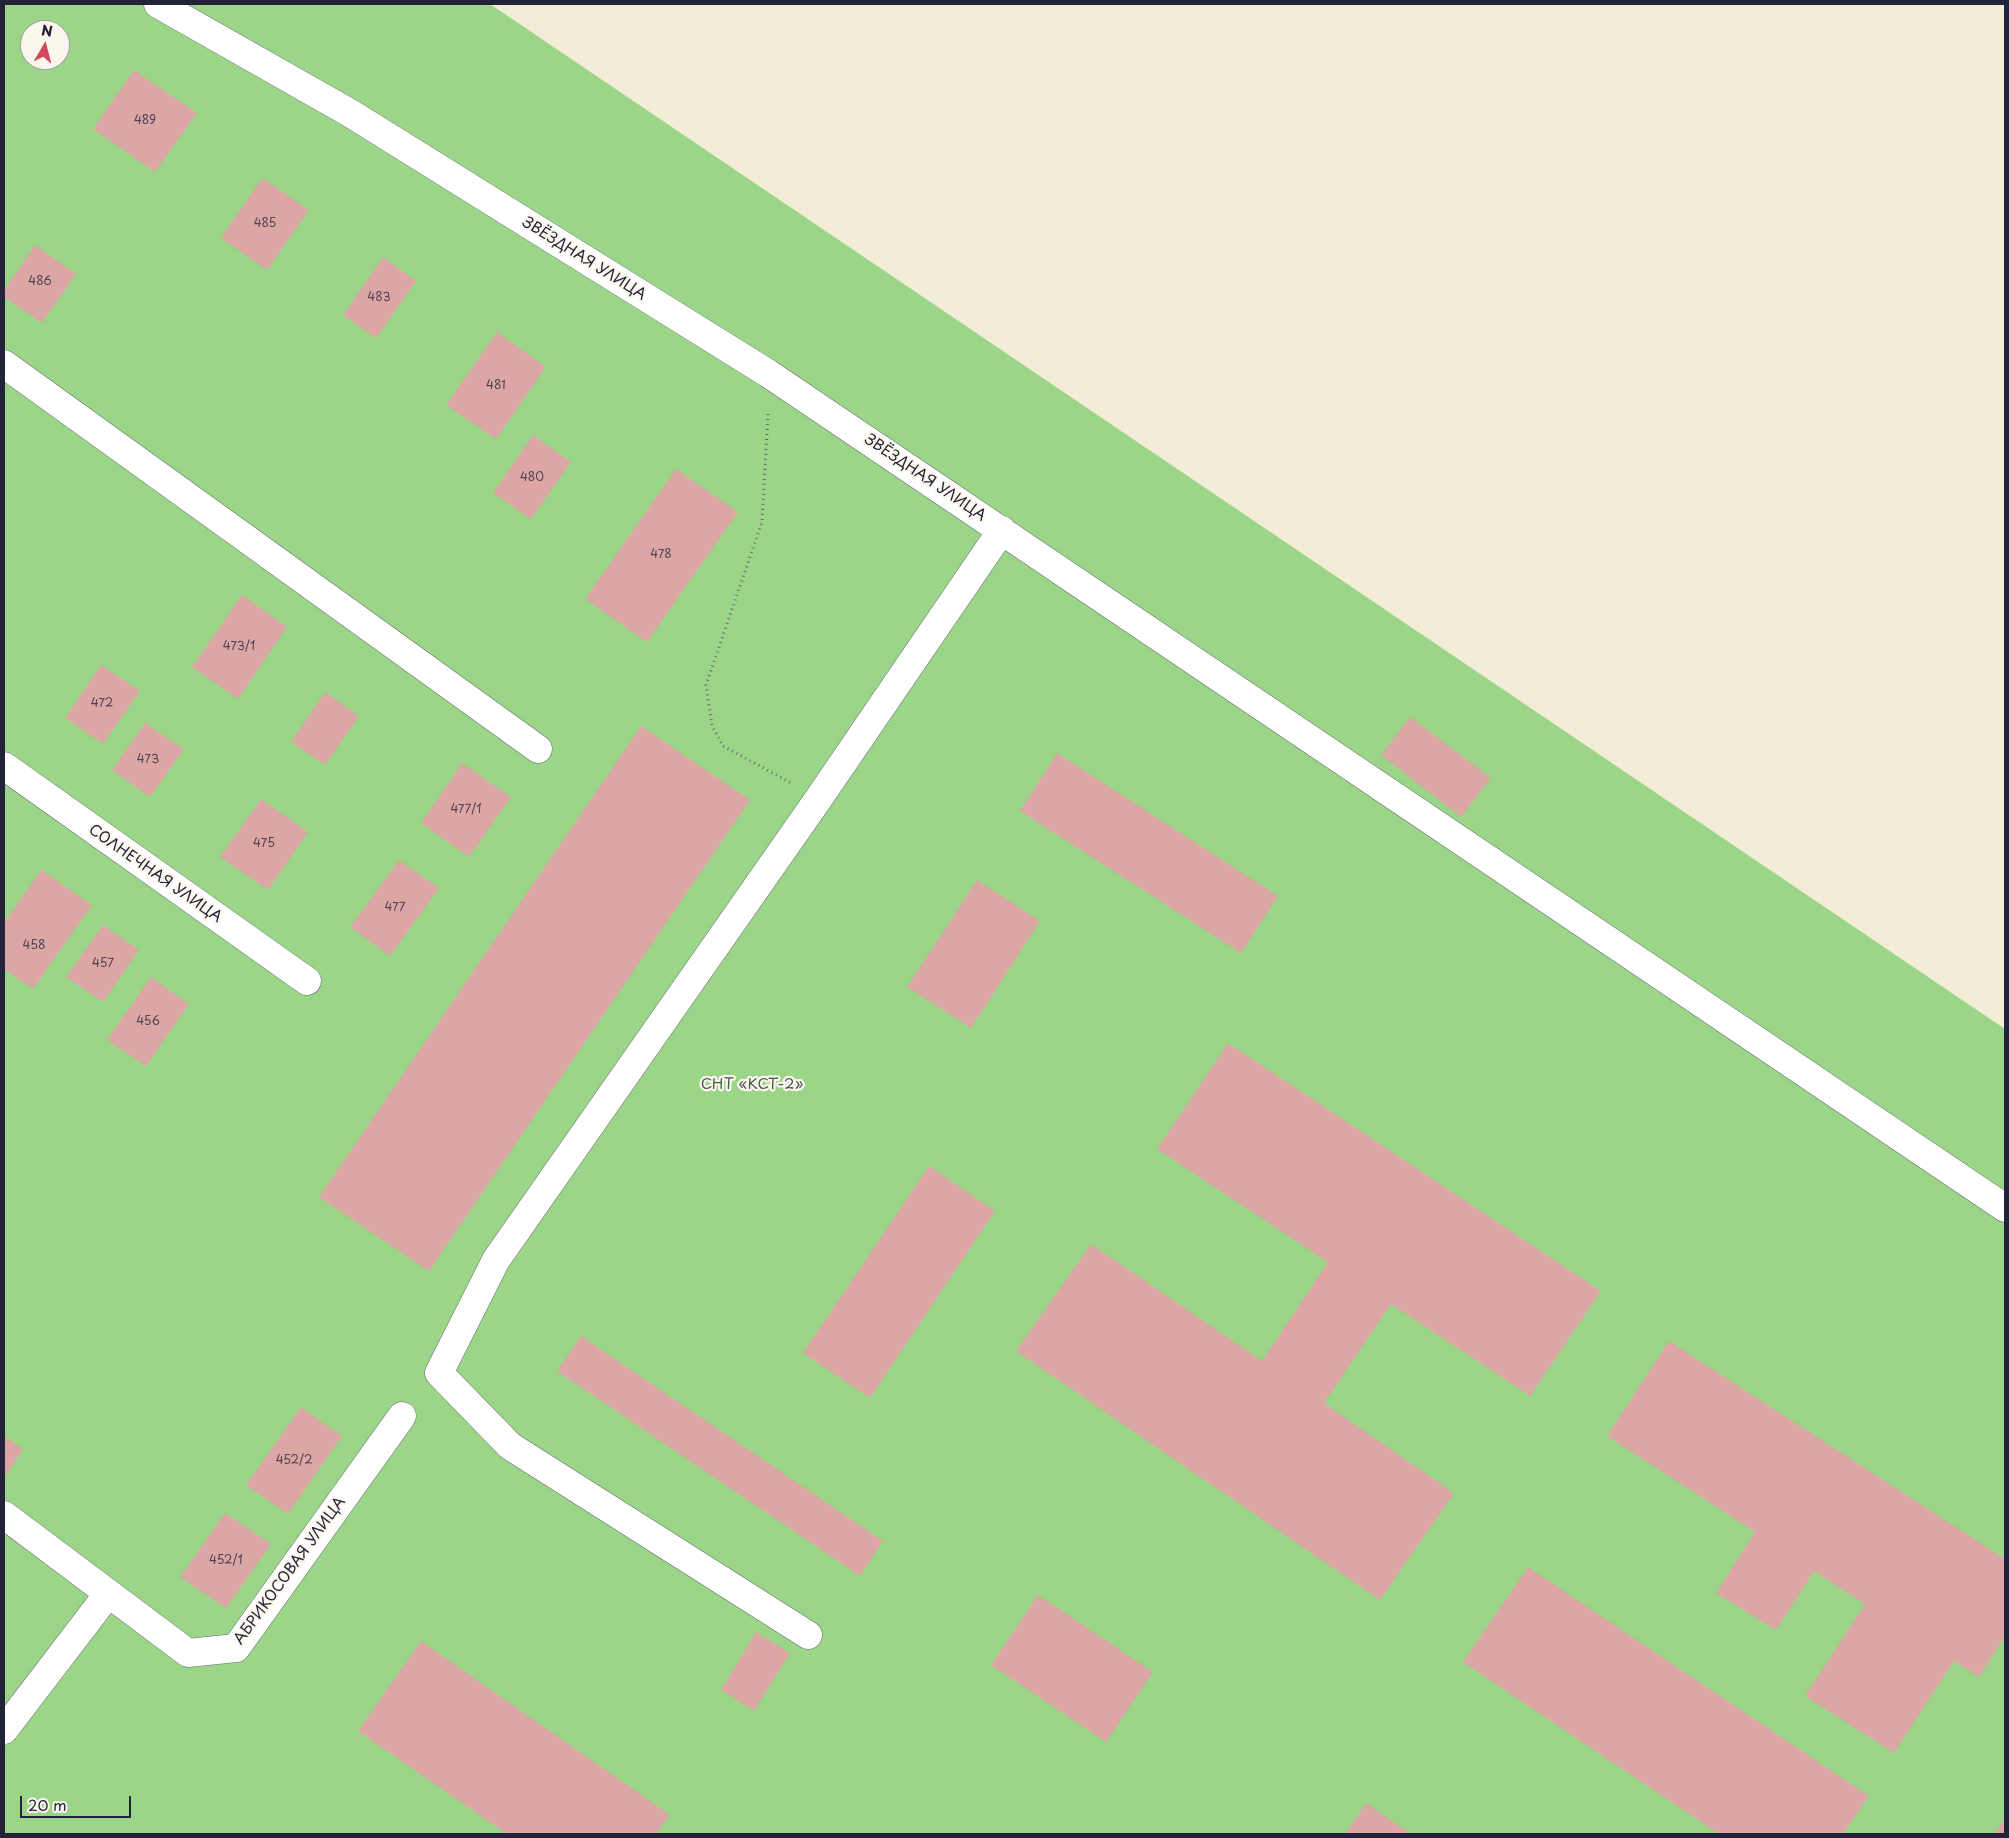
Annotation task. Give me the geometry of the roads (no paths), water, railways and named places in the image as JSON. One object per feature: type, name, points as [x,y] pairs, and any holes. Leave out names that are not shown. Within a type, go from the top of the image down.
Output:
[{"type":"street","name":"ЗВЁЗДНАЯ УЛИЦА","points":[[158,4],[350,113],[769,374],[2005,1208]]},
{"type":"street","points":[[4,364],[538,749]]},
{"type":"street","points":[[808,1635],[510,1446],[440,1373],[496,1260],[820,798],[1002,530]]},
{"type":"street","name":"СОЛНЕЧНАЯ УЛИЦА","points":[[4,766],[307,981]]},
{"type":"street","name":"АБРИКОСОВАЯ УЛИЦА","points":[[4,1515],[188,1653],[236,1648],[402,1416]]},
{"type":"street","points":[[4,1730],[108,1594]]},
{"type":"park label","name":"СНТ «КСТ-2»","points":[[752,1085]]}]
